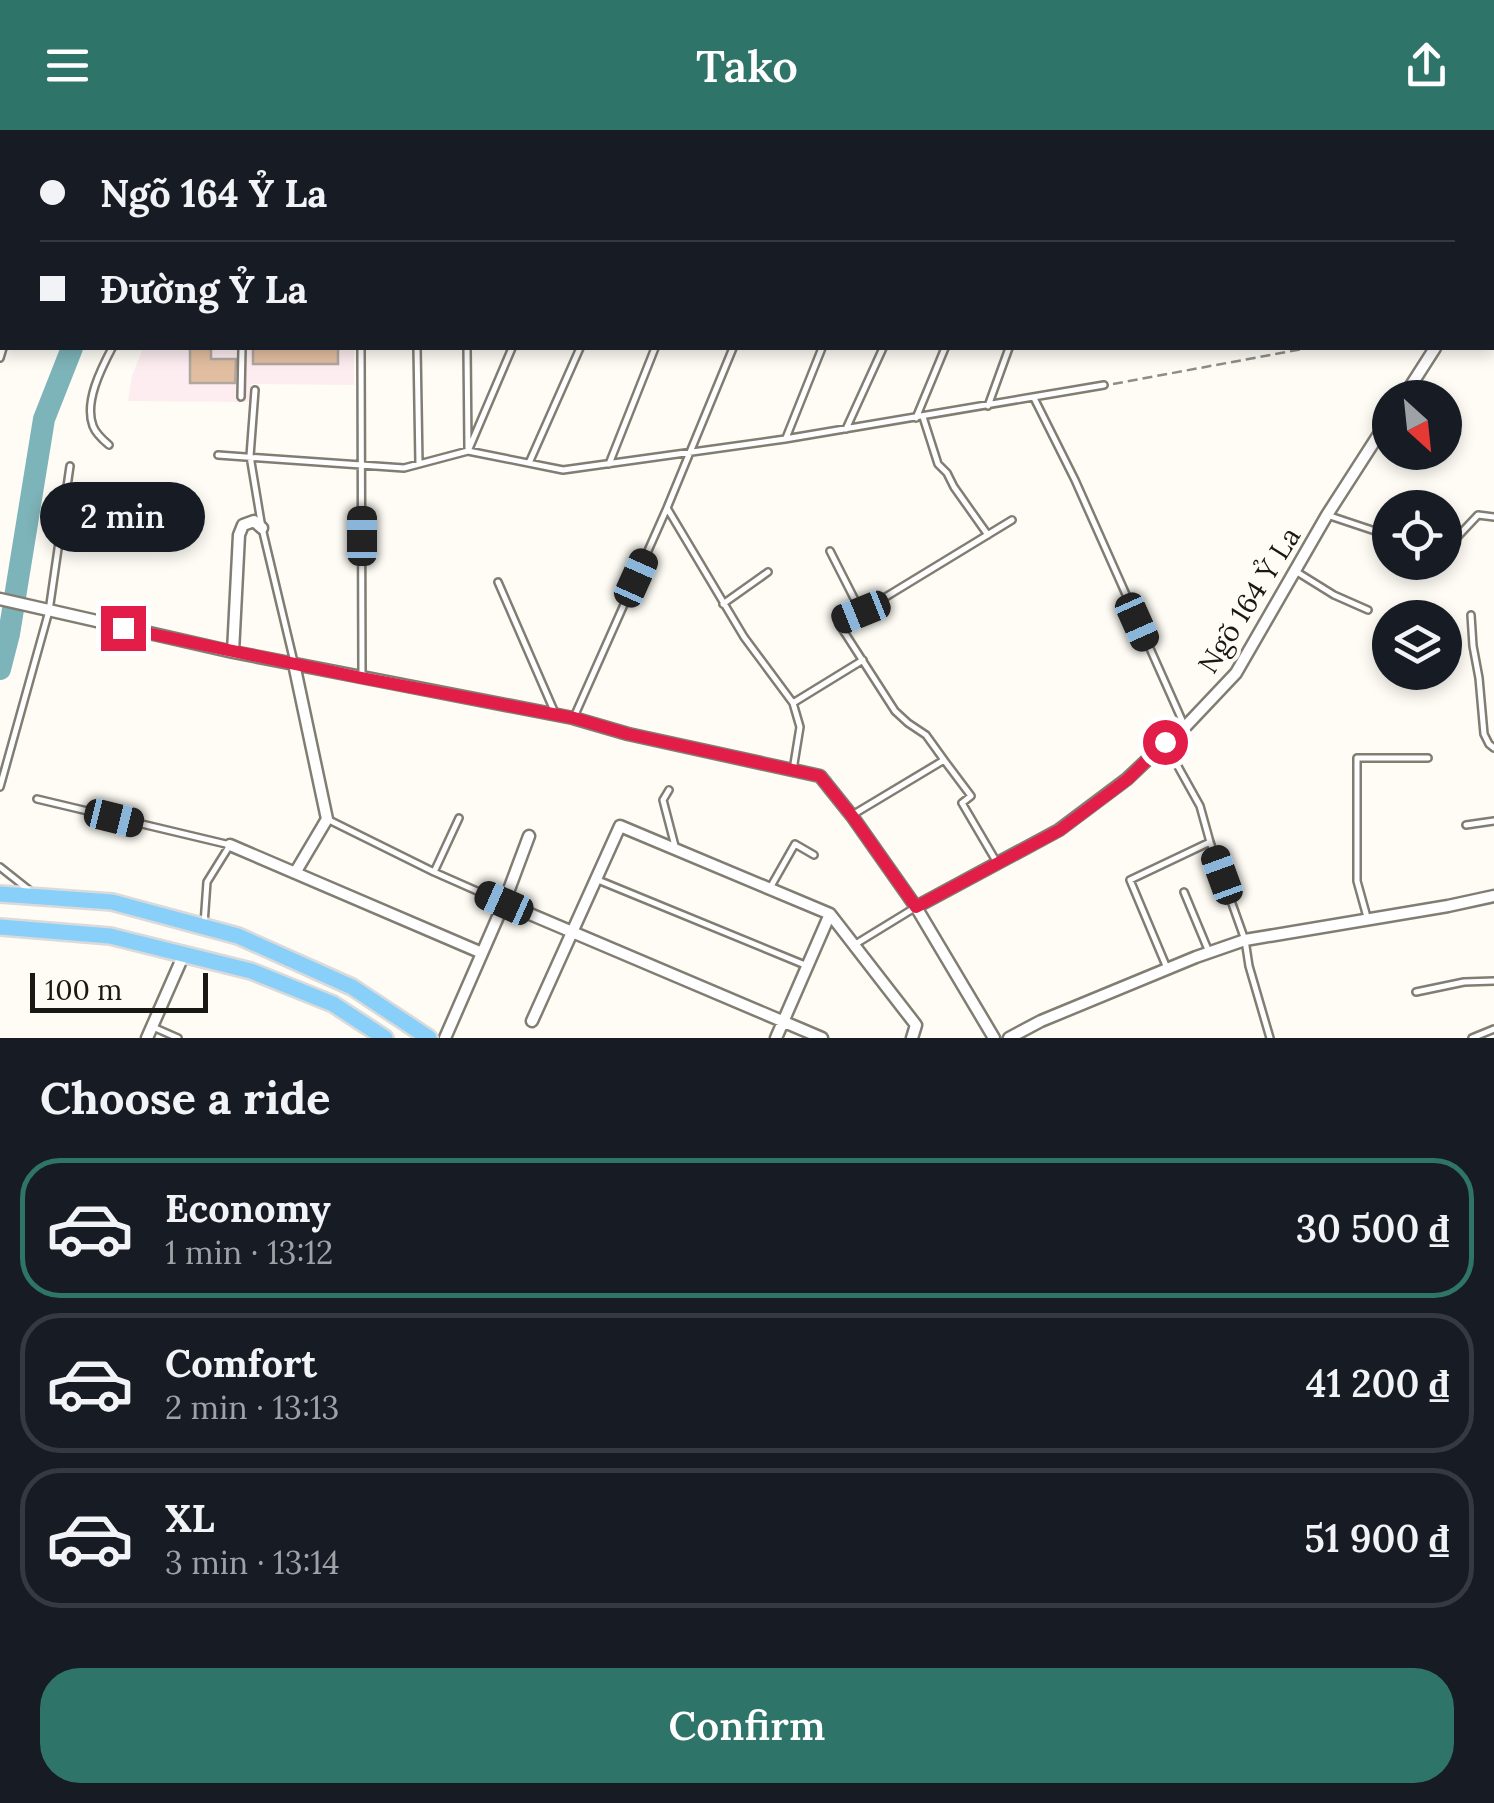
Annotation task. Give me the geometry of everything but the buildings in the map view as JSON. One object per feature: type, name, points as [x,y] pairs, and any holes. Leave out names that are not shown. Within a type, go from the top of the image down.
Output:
[{"type":"main road","points":[[0,894],[112,902],[238,936],[352,987],[429,1038]]},
{"type":"main road","points":[[0,928],[110,936],[251,971],[333,1004],[384,1038]]},
{"type":"street","points":[[1415,380],[1434,350]]},
{"type":"street","name":"Ngõ 164 Ỷ La","points":[[916,907],[1060,830],[1128,779],[1185,727],[1236,674],[1327,515],[1372,446]]},
{"type":"street","points":[[232,652],[239,535],[243,525],[254,521],[262,528]]},
{"type":"street","points":[[0,599],[232,652],[574,718],[628,734],[820,776],[916,907],[994,1038]]},
{"type":"street","points":[[294,664],[327,819],[295,873]]},
{"type":"street","points":[[532,1021],[620,826],[830,914],[916,1025],[912,1038]]},
{"type":"street","points":[[445,1038],[529,836]]},
{"type":"street","points":[[230,845],[482,953]]},
{"type":"street","points":[[1009,1038],[1167,968],[1245,940],[1493,900]]},
{"type":"street","points":[[504,903],[822,1038]]},
{"type":"street","points":[[776,1038],[830,914]]},
{"type":"street","points":[[150,1032],[184,954]]},
{"type":"lane","points":[[108,446],[94,429],[90,409],[111,350]]},
{"type":"lane","points":[[241,397],[242,350]]},
{"type":"lane","points":[[361,350],[362,678]]},
{"type":"lane","points":[[417,350],[419,464]]},
{"type":"lane","points":[[468,350],[468,452]]},
{"type":"lane","points":[[468,452],[511,350]]},
{"type":"lane","points":[[529,464],[579,350]]},
{"type":"lane","points":[[609,464],[654,350]]},
{"type":"lane","points":[[574,718],[732,350]]},
{"type":"lane","points":[[785,439],[821,350]]},
{"type":"lane","points":[[846,429],[882,350]]},
{"type":"lane","points":[[944,350],[919,417],[938,464],[988,535]]},
{"type":"lane","points":[[988,406],[1008,350]]},
{"type":"lane","points":[[218,455],[404,468],[468,452],[562,470],[785,439],[1104,385]]},
{"type":"lane","points":[[255,390],[250,456],[262,528],[294,664]]},
{"type":"lane","points":[[1034,398],[1075,480],[1185,727]]},
{"type":"lane","points":[[0,787],[49,611],[70,466]]},
{"type":"lane","points":[[667,508],[744,638],[793,703],[800,728],[793,770]]},
{"type":"lane","points":[[1462,531],[1478,514],[1494,517]]},
{"type":"lane","points":[[1327,515],[1372,530]]},
{"type":"lane","points":[[997,864],[962,803],[971,796],[926,734],[895,711],[840,624],[1012,520]]},
{"type":"lane","points":[[830,550],[861,612]]},
{"type":"lane","points":[[723,604],[768,572]]},
{"type":"lane","points":[[1297,572],[1368,610]]},
{"type":"lane","points":[[498,582],[556,715]]},
{"type":"lane","points":[[1472,615],[1484,734],[1494,748]]},
{"type":"lane","points":[[793,703],[863,660]]},
{"type":"lane","points":[[1165,742],[1200,806],[1245,940],[1270,1038]]},
{"type":"lane","points":[[1367,918],[1357,881],[1357,758],[1428,758]]},
{"type":"lane","points":[[852,816],[944,760]]},
{"type":"lane","points":[[669,790],[663,800],[675,849]]},
{"type":"lane","points":[[37,800],[230,845],[206,882],[204,927]]},
{"type":"lane","points":[[434,872],[460,818]]},
{"type":"lane","points":[[327,819],[504,903]]},
{"type":"lane","points":[[1466,825],[1494,821]]},
{"type":"lane","points":[[1167,968],[1130,880],[1210,842]]},
{"type":"lane","points":[[769,889],[795,844],[814,855]]},
{"type":"lane","points":[[0,867],[37,896]]},
{"type":"lane","points":[[596,879],[808,966]]},
{"type":"lane","points":[[1184,892],[1209,952]]},
{"type":"lane","points":[[854,945],[916,907]]},
{"type":"lane","points":[[1416,992],[1464,982],[1494,981]]},
{"type":"lane","points":[[1472,1038],[1494,1029]]},
{"type":"lane","points":[[150,1032],[178,1038]]},
{"type":"path","points":[[1104,385],[1297,350]]},
{"type":"shaded area","points":[[142,350],[354,350],[354,385],[251,384],[251,402],[128,401]]},
{"type":"waterway","points":[[0,669],[44,419],[71,350]]},
{"type":"route","points":[[123,628],[574,718],[628,734],[820,776],[916,907],[1060,830],[1128,779],[1165,742]]}]
